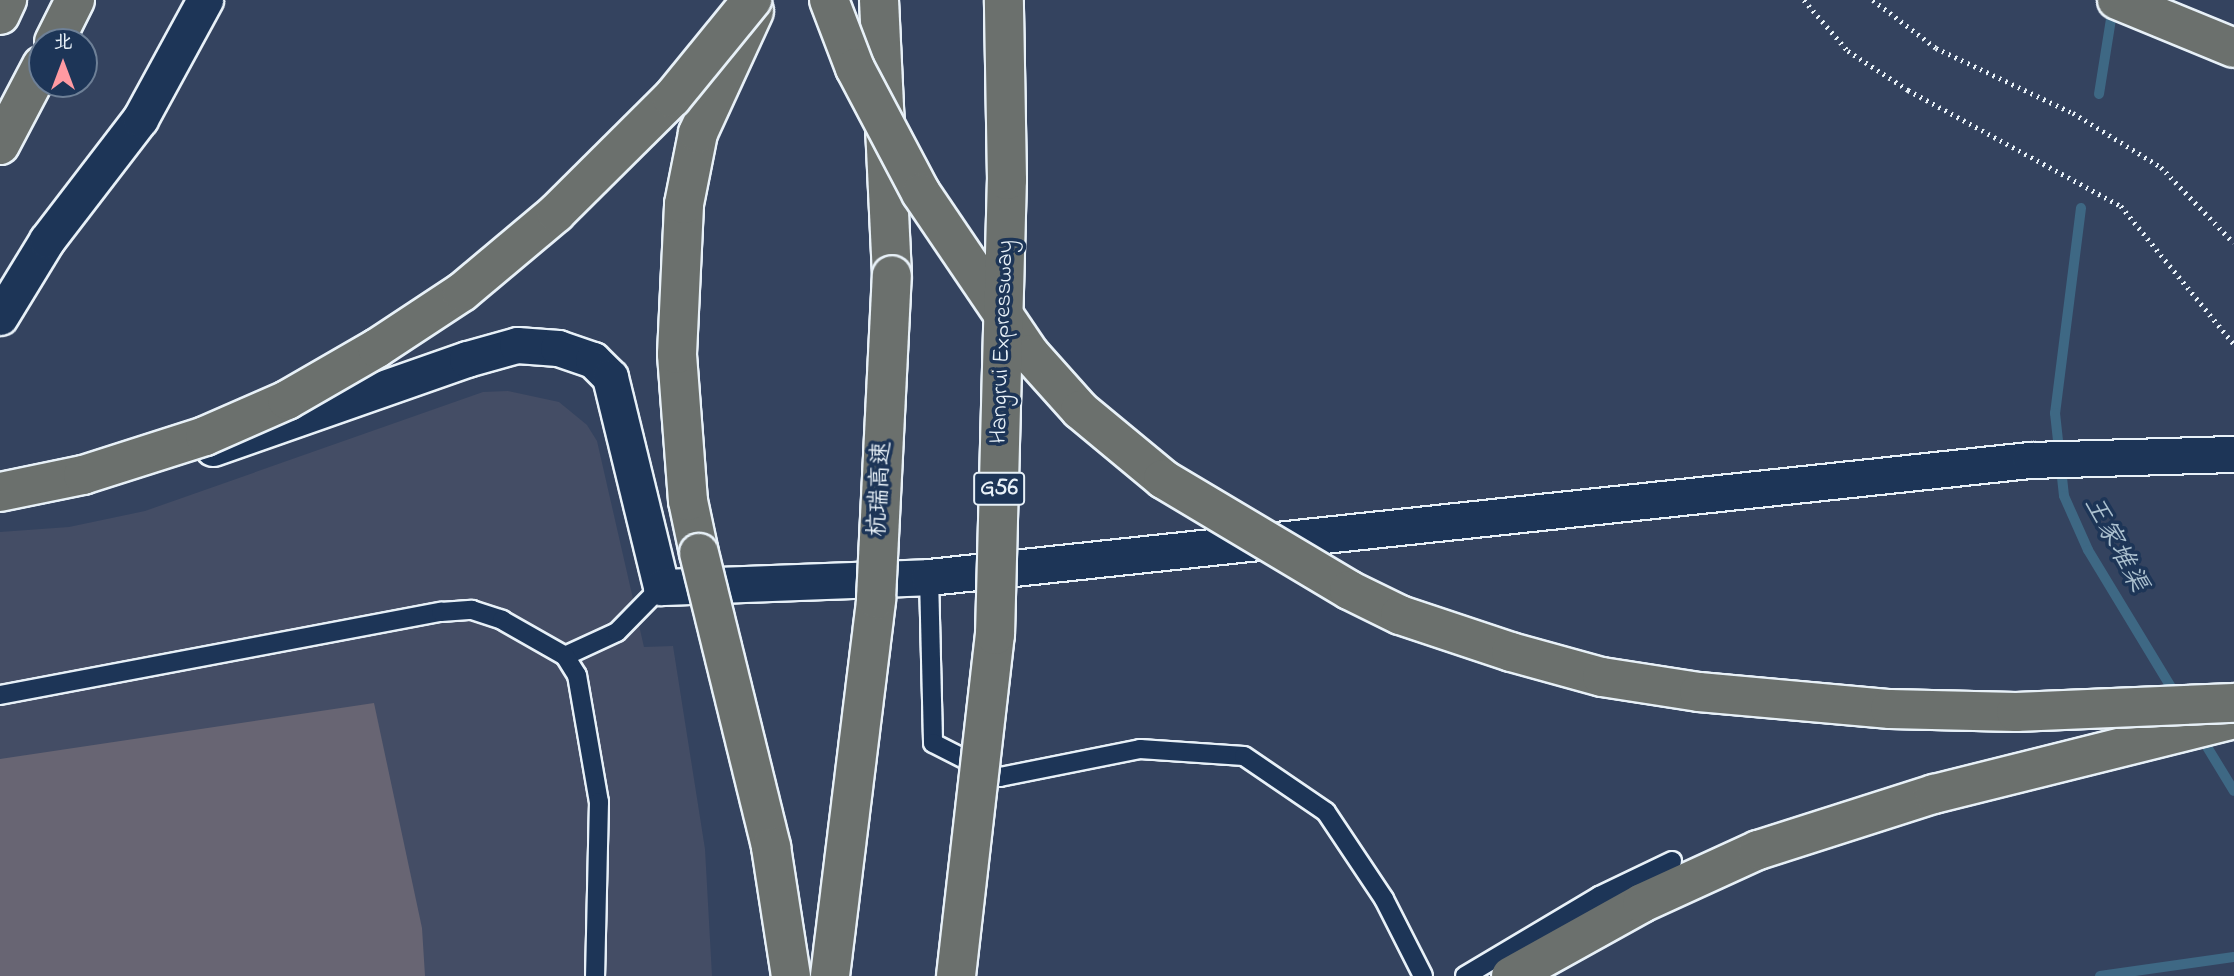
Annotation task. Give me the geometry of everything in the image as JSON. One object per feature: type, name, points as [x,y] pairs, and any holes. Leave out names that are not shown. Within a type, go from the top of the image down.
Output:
[{"type":"highway","points":[[0,15],[8,0]]},
{"type":"highway","points":[[61,28],[75,0]]},
{"type":"highway","points":[[0,491],[83,475],[205,436],[287,401],[377,348],[462,292],[555,213],[671,99],[752,0]]},
{"type":"highway","points":[[760,0],[698,133],[684,204],[677,354],[688,501],[771,848],[791,976]]},
{"type":"highway","points":[[829,0],[921,193],[1030,354],[1080,410],[1163,479],[1349,590],[1400,615],[1511,652],[1602,677],[1699,692],[1890,709],[2016,712],[2234,703]]},
{"type":"highway","name":"杭瑞高速","points":[[830,976],[876,599],[892,275],[879,0]]},
{"type":"highway","name":"Hangrui Expressway","points":[[956,976],[995,635],[1007,180],[1004,0]]},
{"type":"highway","points":[[2117,0],[2234,48]]},
{"type":"highway","points":[[0,145],[28,92]]},
{"type":"highway","points":[[1511,976],[1630,908],[1758,850],[1959,787],[2234,719]]},
{"type":"street","points":[[0,317],[47,240],[140,119],[205,0]]},
{"type":"street","points":[[0,491],[180,458],[467,359],[517,345],[558,348],[593,360],[610,377],[660,587],[929,577],[2030,460],[2084,461],[2234,454]]},
{"type":"lane","points":[[929,577],[933,743],[1000,778],[1140,749],[1244,756],[1326,812],[1384,899],[1423,976]]},
{"type":"lane","points":[[565,656],[617,632],[660,587]]},
{"type":"lane","points":[[0,695],[440,612],[472,610],[502,620],[565,656],[582,697],[599,802],[596,976]]},
{"type":"lane","points":[[1465,976],[1599,896],[1672,861]]},
{"type":"path","points":[[1804,0],[1848,51],[2121,206],[2234,344]]},
{"type":"path","points":[[1873,0],[1936,48],[2073,113],[2161,167],[2234,243]]},
{"type":"shaded area","points":[[508,391],[559,402],[587,425],[597,441],[644,647],[673,646],[705,849],[712,976],[0,976],[0,532],[69,527],[145,511],[483,392]]},
{"type":"building","points":[[374,703],[422,928],[425,976],[0,976],[0,759]]},
{"type":"waterway","name":"王家堆渠","points":[[2099,94],[2113,7]]},
{"type":"waterway","name":"王家堆渠","points":[[2081,208],[2055,413],[2064,496],[2088,550],[2177,697]]},
{"type":"waterway","name":"王家堆渠","points":[[2201,737],[2234,791]]},
{"type":"waterway","points":[[2100,976],[2234,957]]}]
